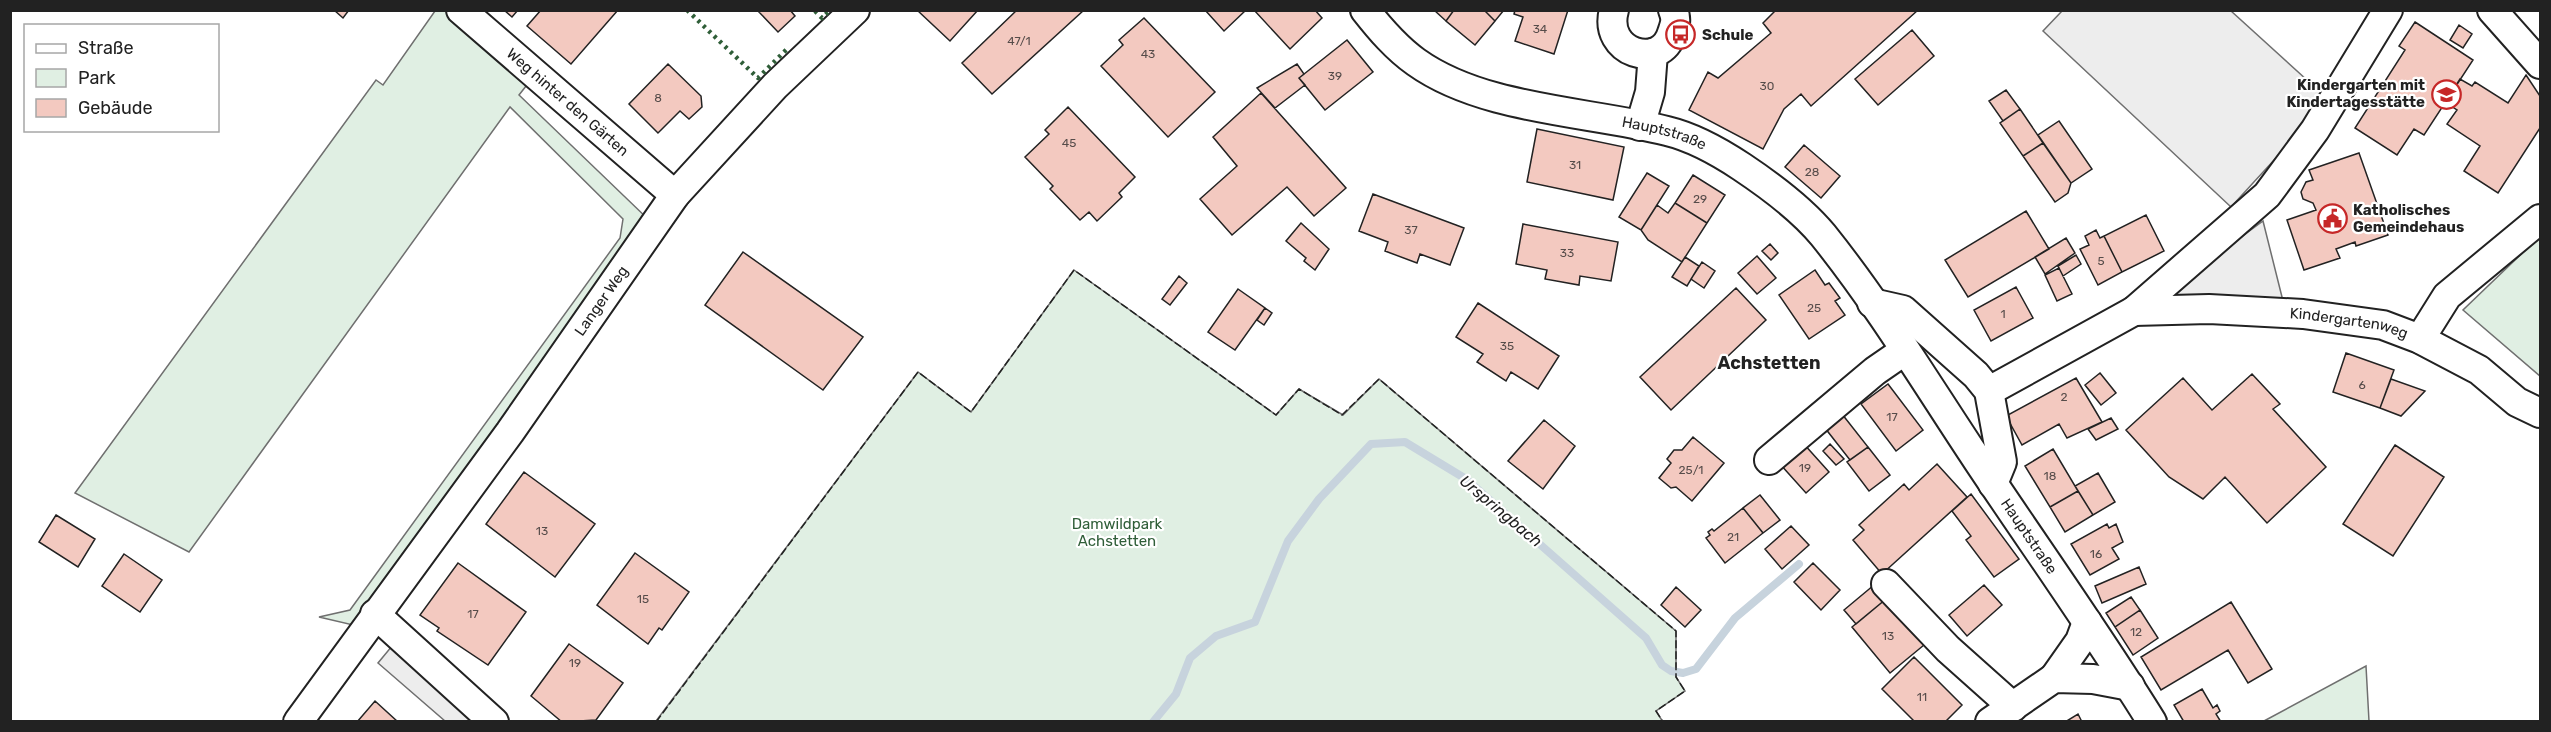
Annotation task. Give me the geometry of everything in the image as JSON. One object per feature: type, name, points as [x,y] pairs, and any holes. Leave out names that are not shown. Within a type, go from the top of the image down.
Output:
[{"type":"street","name":"Weg hinter den Gärten","points":[[461,10],[675,195]]},
{"type":"street","name":"Langer Weg","points":[[298,722],[510,432],[675,195],[775,86],[855,10]]},
{"type":"street","name":"Hauptstraße","points":[[1365,10],[1385,36],[1415,62],[1438,76],[1470,90],[1506,100],[1670,131],[1713,150],[1742,167],[1781,196],[1822,233],[1872,303],[2152,722]]},
{"type":"street","points":[[1614,10],[1611,23],[1617,41],[1633,53],[1653,54],[1669,42],[1676,19],[1673,10]]},
{"type":"street","name":"Kindergartenweg","points":[[1989,391],[2134,311],[2268,195],[2315,130],[2388,10]]},
{"type":"street","points":[[2492,10],[2541,64]]},
{"type":"street","points":[[1640,126],[1650,92],[1653,54]]},
{"type":"street","points":[[2420,339],[2447,296],[2541,219]]},
{"type":"street","points":[[1872,303],[1904,310],[1976,375],[1989,391],[2002,462],[1993,484]]},
{"type":"street","name":"Kindergartenweg","points":[[2134,311],[2210,309],[2303,314],[2383,325],[2420,339],[2479,370],[2517,402],[2541,413]]},
{"type":"street","points":[[1769,460],[1875,371],[1904,351]]},
{"type":"street","points":[[1886,584],[1948,649],[2002,714],[2054,678],[2080,641],[2087,622]]},
{"type":"street","points":[[375,614],[494,722]]},
{"type":"street","points":[[2054,678],[2093,679],[2130,686]]},
{"type":"green space","points":[[435,11],[450,11],[530,81],[519,95],[650,221],[353,625],[319,617],[350,610],[620,238],[623,219],[510,107],[189,552],[75,493],[376,80],[383,85]]},
{"type":"green space","points":[[2540,236],[2540,376],[2463,310]]},
{"type":"green space","name":"Damwildpark Achstetten","points":[[1074,270],[1276,415],[1299,389],[1343,415],[1379,379],[1676,631],[1676,677],[1685,691],[1656,711],[1663,722],[656,721],[918,372],[971,412]]},
{"type":"green space","points":[[2366,666],[2369,721],[2264,721]]},
{"type":"shaded area","points":[[2062,11],[2231,11],[2329,100],[2231,207],[2043,31]]},
{"type":"shaded area","points":[[2263,221],[2284,305],[2170,295],[2191,274]]},
{"type":"shaded area","points":[[392,646],[477,721],[445,721],[378,663]]},
{"type":"building","points":[[334,10],[349,10],[343,18]]},
{"type":"building","points":[[504,10],[518,10],[512,17]]},
{"type":"building","points":[[541,10],[618,10],[571,64],[527,26]]},
{"type":"building","points":[[761,10],[790,10],[795,16],[778,32],[759,12]]},
{"type":"building","points":[[917,10],[978,10],[950,41]]},
{"type":"building","points":[[1017,10],[1084,10],[992,94],[962,63]]},
{"type":"building","points":[[1205,10],[1246,10],[1224,31]]},
{"type":"building","points":[[1254,10],[1315,10],[1322,18],[1290,49]]},
{"type":"building","points":[[1434,10],[1454,10],[1446,21]]},
{"type":"building","points":[[1454,10],[1484,10],[1495,21],[1475,45],[1446,21]]},
{"type":"building","points":[[1484,10],[1504,10],[1495,21]]},
{"type":"building","points":[[1515,10],[1568,10],[1554,54],[1515,41],[1523,17],[1514,14]]},
{"type":"building","points":[[1776,10],[1918,10],[1811,106],[1801,94],[1784,109],[1763,149],[1689,110],[1708,72],[1718,78],[1771,33],[1763,23]]},
{"type":"building","points":[[1144,18],[1215,92],[1168,137],[1101,66],[1123,45],[1119,40]]},
{"type":"building","points":[[2415,22],[2473,60],[2424,135],[2414,129],[2397,155],[2355,128],[2405,50],[2399,46]]},
{"type":"building","points":[[2459,25],[2472,34],[2463,48],[2450,40]]},
{"type":"building","points":[[1912,30],[1934,56],[1878,105],[1855,79]]},
{"type":"building","points":[[1347,40],[1373,72],[1325,110],[1299,78]]},
{"type":"building","points":[[668,64],[701,96],[702,107],[689,119],[680,111],[658,133],[629,104]]},
{"type":"building","points":[[1297,64],[1304,74],[1299,78],[1305,85],[1275,108],[1257,88]]},
{"type":"building","points":[[2526,75],[2540,96],[2540,128],[2498,193],[2464,171],[2480,146],[2447,124],[2457,110],[2445,102],[2460,79],[2472,86],[2475,82],[2508,103]]},
{"type":"building","points":[[2006,90],[2020,109],[2003,121],[1989,101]]},
{"type":"building","points":[[1261,93],[1346,188],[1314,216],[1287,187],[1232,235],[1200,199],[1237,166],[1213,137]]},
{"type":"building","points":[[1068,107],[1135,177],[1119,193],[1122,197],[1097,221],[1089,212],[1080,220],[1050,189],[1053,186],[1025,157],[1049,134],[1045,130]]},
{"type":"building","points":[[2020,109],[2043,143],[2023,156],[2000,123]]},
{"type":"building","points":[[2059,121],[2092,169],[2071,183],[2038,135]]},
{"type":"building","points":[[1537,129],[1624,147],[1613,200],[1527,182]]},
{"type":"building","points":[[2043,143],[2071,183],[2068,193],[2055,202],[2023,156]]},
{"type":"building","points":[[1804,145],[1840,176],[1821,198],[1785,167]]},
{"type":"building","points":[[2359,153],[2388,235],[2356,246],[2355,242],[2336,249],[2340,258],[2304,270],[2287,220],[2316,210],[2313,203],[2303,199],[2301,192],[2306,182],[2313,180],[2309,170]]},
{"type":"building","points":[[1647,173],[1669,186],[1641,230],[1619,217]]},
{"type":"building","points":[[1693,175],[1725,195],[1707,223],[1675,203]]},
{"type":"building","points":[[1373,194],[1464,228],[1450,265],[1420,254],[1417,263],[1385,251],[1388,242],[1359,231]]},
{"type":"building","points":[[1675,203],[1707,223],[1682,262],[1648,240],[1641,230],[1657,205],[1668,213]]},
{"type":"building","points":[[2026,211],[2049,249],[1968,297],[1945,260]]},
{"type":"building","points":[[2146,215],[2164,251],[2122,272],[2104,236]]},
{"type":"building","points":[[1301,223],[1329,249],[1315,270],[1304,261],[1306,258],[1286,241]]},
{"type":"building","points":[[1523,224],[1618,242],[1611,281],[1580,276],[1579,285],[1545,279],[1547,270],[1516,264]]},
{"type":"building","points":[[2096,230],[2100,238],[2104,236],[2122,272],[2098,285],[2080,249],[2089,245],[2085,236]]},
{"type":"building","points":[[2066,238],[2075,253],[2045,274],[2035,257]]},
{"type":"building","points":[[1770,244],[1778,253],[1771,260],[1762,251]]},
{"type":"building","points":[[743,252],[863,337],[823,390],[705,305]]},
{"type":"building","points":[[2076,255],[2081,264],[2063,276],[2058,266]]},
{"type":"building","points":[[1757,256],[1776,278],[1757,294],[1738,273]]},
{"type":"building","points":[[1685,257],[1699,266],[1687,286],[1672,277]]},
{"type":"building","points":[[1702,262],[1715,271],[1704,288],[1691,279]]},
{"type":"building","points":[[2059,268],[2072,294],[2057,301],[2045,275]]},
{"type":"building","points":[[1815,270],[1825,285],[1829,283],[1840,298],[1835,301],[1845,315],[1809,339],[1779,295]]},
{"type":"building","points":[[1179,276],[1187,283],[1170,305],[1162,299]]},
{"type":"building","points":[[2016,287],[2033,318],[1991,341],[1974,310]]},
{"type":"building","points":[[1736,288],[1766,320],[1671,410],[1640,377]]},
{"type":"building","points":[[1238,289],[1265,308],[1235,350],[1208,332]]},
{"type":"building","points":[[1478,303],[1559,356],[1538,389],[1511,372],[1506,381],[1477,362],[1483,354],[1456,337]]},
{"type":"building","points":[[1265,308],[1272,313],[1264,325],[1257,320]]},
{"type":"building","points":[[2346,353],[2394,370],[2380,408],[2333,392]]},
{"type":"building","points":[[2100,373],[2116,393],[2101,405],[2085,385]]},
{"type":"building","points":[[2252,374],[2280,404],[2273,409],[2326,467],[2267,523],[2225,477],[2203,499],[2169,477],[2126,430],[2183,378],[2212,410]]},
{"type":"building","points":[[2076,378],[2102,422],[2067,438],[2059,424],[2022,445],[2006,416]]},
{"type":"building","points":[[2391,379],[2425,391],[2401,416],[2380,408]]},
{"type":"building","points":[[1888,384],[1923,430],[1896,451],[1861,404]]},
{"type":"building","points":[[1842,414],[1868,447],[1850,460],[1825,428]]},
{"type":"building","points":[[2111,418],[2118,429],[2096,440],[2088,429]]},
{"type":"building","points":[[1544,420],[1575,446],[1543,489],[1508,461]]},
{"type":"building","points":[[1693,437],[1724,463],[1692,501],[1676,487],[1671,488],[1659,478],[1671,463],[1667,459],[1674,450],[1682,450]]},
{"type":"building","points":[[1803,443],[1829,472],[1806,493],[1780,464]]},
{"type":"building","points":[[1830,444],[1844,459],[1836,465],[1823,451]]},
{"type":"building","points":[[2395,445],[2444,477],[2393,556],[2343,524]]},
{"type":"building","points":[[1868,447],[1890,475],[1869,491],[1847,462]]},
{"type":"building","points":[[2053,449],[2078,491],[2050,507],[2025,466]]},
{"type":"building","points":[[1937,464],[1967,497],[1882,574],[1853,540],[1864,530],[1859,525],[1904,484],[1909,490]]},
{"type":"building","points":[[524,472],[595,524],[555,577],[486,524]]},
{"type":"building","points":[[2098,473],[2115,502],[2093,515],[2075,486]]},
{"type":"building","points":[[2078,491],[2093,515],[2065,532],[2050,507]]},
{"type":"building","points":[[1971,494],[2019,559],[1994,577],[1966,540],[1971,536],[1952,511]]},
{"type":"building","points":[[1760,495],[1780,520],[1763,533],[1743,508]]},
{"type":"building","points":[[1743,508],[1763,533],[1725,563],[1706,538],[1710,535],[1708,532],[1712,529],[1714,531]]},
{"type":"building","points":[[56,515],[95,539],[78,567],[39,542]]},
{"type":"building","points":[[2107,524],[2109,528],[2116,524],[2123,542],[2112,548],[2119,559],[2090,575],[2071,544]]},
{"type":"building","points":[[1791,526],[1809,545],[1782,569],[1765,549]]},
{"type":"building","points":[[635,553],[689,592],[662,630],[659,628],[648,644],[597,605]]},
{"type":"building","points":[[124,554],[162,580],[140,612],[102,586]]},
{"type":"building","points":[[458,563],[526,612],[488,665],[437,631],[439,628],[420,615]]},
{"type":"building","points":[[1813,563],[1840,590],[1821,610],[1794,582]]},
{"type":"building","points":[[2139,567],[2146,584],[2102,603],[2095,586]]},
{"type":"building","points":[[1874,585],[1886,599],[1856,624],[1844,610]]},
{"type":"building","points":[[1984,585],[2002,605],[1967,636],[1949,615]]},
{"type":"building","points":[[1676,587],[1701,610],[1685,627],[1661,605]]},
{"type":"building","points":[[2131,597],[2140,610],[2115,627],[2106,613]]},
{"type":"building","points":[[1886,599],[1924,645],[1890,673],[1852,627]]},
{"type":"building","points":[[2231,602],[2272,669],[2248,683],[2228,650],[2161,690],[2141,657]]},
{"type":"building","points":[[2140,610],[2158,638],[2133,655],[2115,627]]},
{"type":"building","points":[[569,644],[623,683],[596,720],[562,722],[531,696]]},
{"type":"building","points":[[1914,657],[1962,705],[1945,722],[1915,722],[1882,689]]},
{"type":"building","points":[[2202,689],[2213,708],[2217,705],[2220,711],[2216,714],[2221,722],[2184,722],[2174,705]]},
{"type":"building","points":[[375,701],[398,722],[357,722]]},
{"type":"building","points":[[2078,714],[2082,722],[2065,722]]},
{"type":"waterway","name":"Urspringbach","points":[[1153,722],[1176,694],[1190,658],[1216,636],[1255,622],[1288,541],[1319,499],[1371,444],[1405,442],[1466,479],[1646,638],[1662,665],[1671,671],[1683,673],[1696,669],[1735,618],[1799,564]]},
{"type":"hedge","points":[[687,10],[758,78],[787,49]]},
{"type":"hedge","points":[[815,11],[822,18],[830,10]]},
{"type":"fence","points":[[656,722],[918,372],[971,412],[1074,270],[1276,415],[1299,389],[1342,415],[1379,379],[1676,631],[1676,677],[1685,691],[1656,711],[1663,722]]},
{"type":"place","name":"Schule","points":[[1681,35]]},
{"type":"place","name":"Kindergarten mit Kindertagesstätte","points":[[2446,94]]},
{"type":"place","name":"Katholisches Gemeindehaus","points":[[2332,219]]},
{"type":"district","name":"Achstetten","points":[[1769,363]]}]
